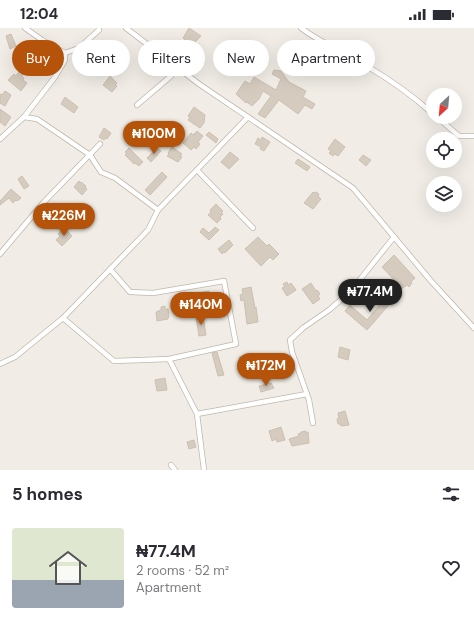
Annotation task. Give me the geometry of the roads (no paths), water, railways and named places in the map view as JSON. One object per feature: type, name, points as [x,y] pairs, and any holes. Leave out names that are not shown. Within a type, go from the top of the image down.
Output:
[{"type":"street","points":[[25,28],[65,53],[79,48],[99,30],[99,28]]},
{"type":"street","points":[[126,28],[142,40]]},
{"type":"street","points":[[301,28],[414,96],[426,107]]},
{"type":"street","points":[[0,139],[24,117],[55,77],[65,60],[65,53]]},
{"type":"street","points":[[137,105],[171,76]]},
{"type":"street","points":[[190,76],[353,188],[431,281],[474,328]]},
{"type":"street","points":[[24,117],[37,119],[90,155],[101,172],[115,178],[158,210]]},
{"type":"street","points":[[0,364],[15,357],[63,318],[148,230],[158,210],[248,117]]},
{"type":"street","points":[[445,124],[459,136],[474,136]]},
{"type":"street","points":[[0,254],[44,202],[100,144]]},
{"type":"street","points":[[197,170],[253,228]]},
{"type":"street","points":[[313,424],[307,394],[292,352],[290,340],[302,328],[329,310],[350,292],[394,237]]},
{"type":"street","points":[[63,318],[114,361],[169,359],[236,344],[224,281],[153,293],[130,292],[110,269]]},
{"type":"street","points":[[169,359],[197,414],[204,470]]},
{"type":"street","points":[[197,414],[307,394]]},
{"type":"street","points":[[171,465],[175,470]]}]
